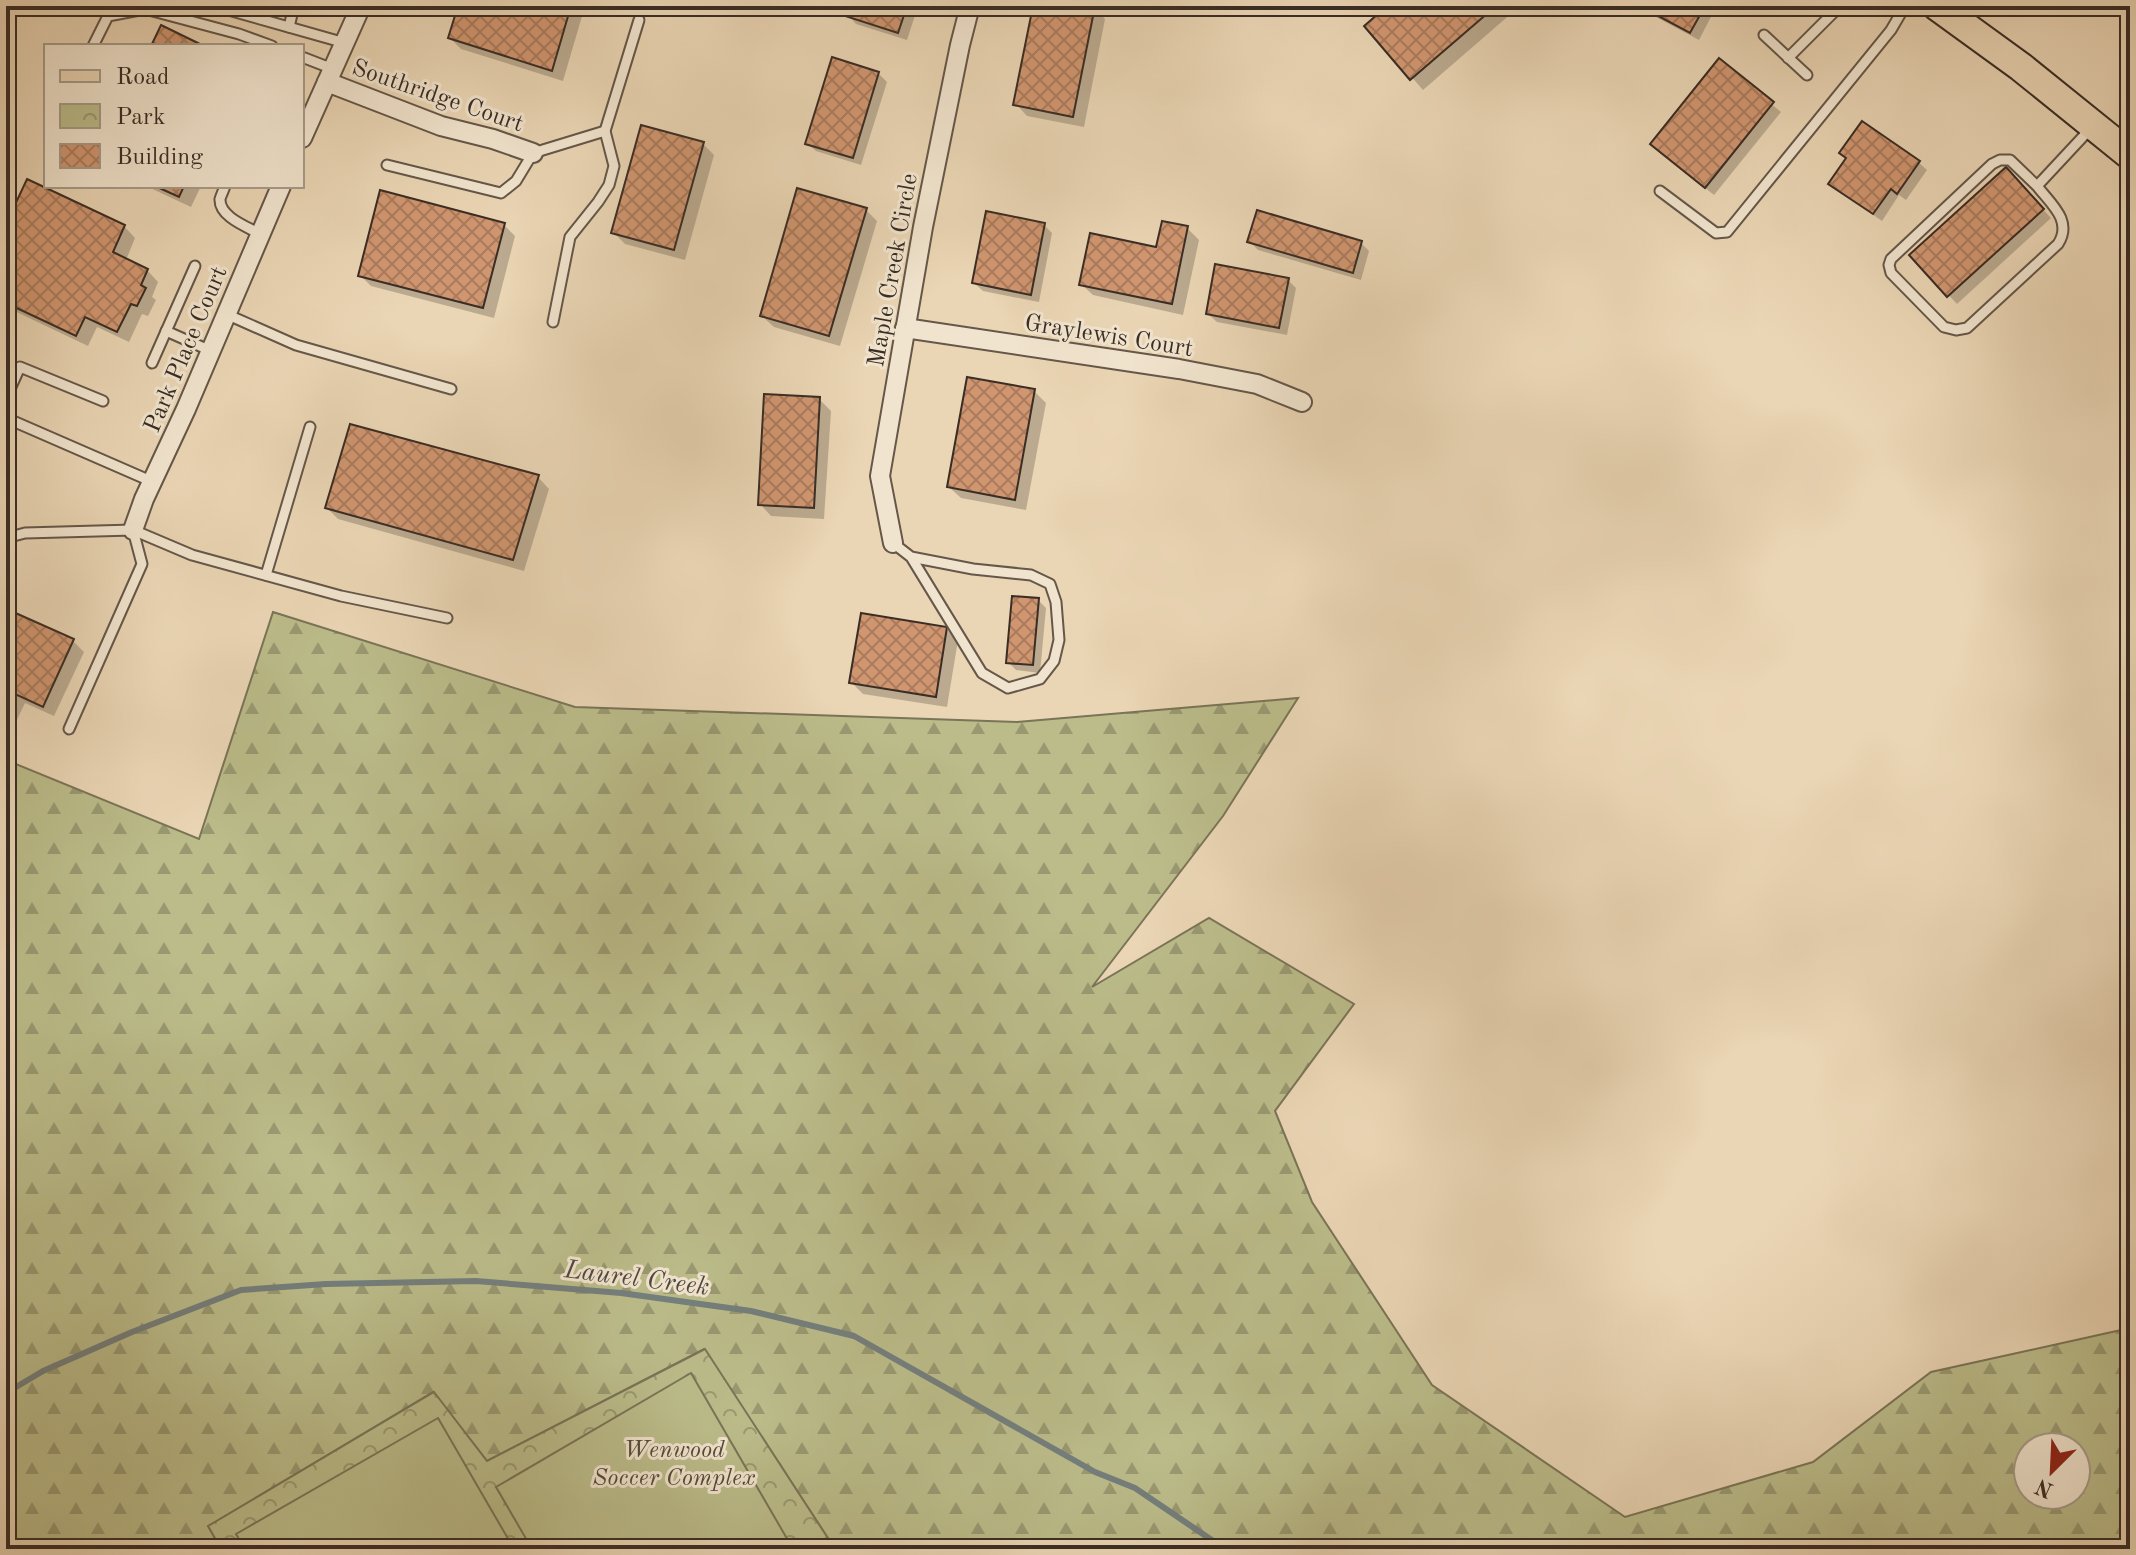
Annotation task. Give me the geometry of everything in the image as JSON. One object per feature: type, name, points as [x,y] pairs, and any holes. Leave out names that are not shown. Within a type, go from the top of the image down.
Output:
[{"type":"main road","points":[[1937,6],[2021,67],[2130,155]]},
{"type":"street","points":[[304,134],[361,6]]},
{"type":"street","name":"Maple Creek Circle","points":[[893,543],[880,476],[923,227],[970,6]]},
{"type":"street","name":"Southridge Court","points":[[330,75],[441,126],[533,153]]},
{"type":"street","name":"Park Place Court","points":[[133,530],[280,188]]},
{"type":"street","name":"Graylewis Court","points":[[905,328],[1179,369],[1257,384],[1302,402]]},
{"type":"lane","points":[[214,6],[345,43]]},
{"type":"lane","points":[[289,27],[294,6]]},
{"type":"lane","points":[[1788,58],[1840,6]]},
{"type":"lane","points":[[1660,191],[1716,233],[1727,232],[1891,30],[1905,6]]},
{"type":"lane","points":[[94,44],[108,16],[145,9],[266,44]]},
{"type":"lane","points":[[553,322],[570,237],[609,185],[614,166],[605,131],[639,20]]},
{"type":"lane","points":[[1764,35],[1807,75]]},
{"type":"lane","points":[[304,58],[330,75]]},
{"type":"lane","points":[[2037,186],[2094,125]]},
{"type":"lane","points":[[387,165],[501,193],[516,181],[533,153],[605,131]]},
{"type":"lane","points":[[2010,160],[2037,186],[2062,219],[2063,236],[1967,328],[1956,330],[1944,327],[1891,273],[1891,259],[1992,164],[2010,160]]},
{"type":"lane","points":[[224,188],[220,198],[223,209],[231,218],[260,234]]},
{"type":"lane","points":[[152,363],[195,266]]},
{"type":"lane","points":[[226,314],[296,345],[451,389]]},
{"type":"lane","points":[[166,331],[211,351]]},
{"type":"lane","points":[[6,398],[20,367],[103,401]]},
{"type":"lane","points":[[6,418],[153,482]]},
{"type":"lane","points":[[266,575],[310,427]]},
{"type":"lane","points":[[69,729],[142,564],[133,530]]},
{"type":"lane","points":[[6,538],[25,533],[133,530],[192,555],[341,596],[447,618]]},
{"type":"lane","points":[[893,543],[911,557],[982,673],[1008,688],[1040,679],[1054,661],[1059,640],[1056,602],[1050,584],[1031,575],[973,569],[911,557]]},
{"type":"green space","points":[[273,612],[575,707],[1017,722],[1298,698],[1223,816],[1092,987],[1209,918],[1354,1004],[1275,1111],[1312,1202],[1432,1385],[1625,1517],[1813,1462],[1931,1372],[2130,1328],[2130,1549],[835,1549],[704,1349],[487,1461],[433,1392],[209,1526],[221,1549],[6,1549],[6,760],[199,839]]},
{"type":"green space","name":"Wenwood Soccer Complex","points":[[705,1349],[835,1549],[221,1549],[208,1526],[434,1392],[487,1461]]},
{"type":"green space","points":[[691,1373],[793,1549],[532,1549],[496,1487]]},
{"type":"green space","points":[[438,1418],[514,1549],[245,1549],[236,1534]]},
{"type":"building","points":[[458,6],[571,6],[552,71],[448,38]]},
{"type":"building","points":[[849,6],[907,6],[898,33],[845,16]]},
{"type":"building","points":[[1033,6],[1095,6],[1073,117],[1013,105]]},
{"type":"building","points":[[1387,6],[1496,6],[1410,80],[1364,26]]},
{"type":"building","points":[[1646,6],[1705,6],[1690,33],[1645,9]]},
{"type":"building","points":[[161,25],[200,44],[152,44]]},
{"type":"building","points":[[832,57],[879,72],[853,158],[805,144]]},
{"type":"building","points":[[1719,58],[1774,102],[1705,188],[1650,144]]},
{"type":"building","points":[[1862,121],[1920,161],[1897,194],[1891,189],[1873,214],[1828,184],[1846,158],[1839,153]]},
{"type":"building","points":[[641,125],[704,142],[674,250],[611,233]]},
{"type":"building","points":[[2006,167],[2044,209],[1947,297],[1909,255]]},
{"type":"building","points":[[27,179],[125,225],[113,252],[148,269],[141,285],[146,288],[137,306],[131,304],[117,332],[85,317],[76,336],[6,303],[6,224]]},
{"type":"building","points":[[159,188],[183,188],[179,197]]},
{"type":"building","points":[[797,188],[867,208],[829,336],[760,316]]},
{"type":"building","points":[[380,190],[505,223],[483,308],[358,276]]},
{"type":"building","points":[[1257,210],[1362,241],[1353,273],[1247,242]]},
{"type":"building","points":[[986,211],[1045,223],[1031,295],[972,283]]},
{"type":"building","points":[[1162,221],[1188,226],[1172,304],[1079,285],[1090,233],[1156,247]]},
{"type":"building","points":[[1215,264],[1289,278],[1279,328],[1206,314]]},
{"type":"building","points":[[967,377],[1035,389],[1015,500],[947,487]]},
{"type":"building","points":[[764,394],[820,397],[814,508],[758,505]]},
{"type":"building","points":[[350,424],[539,475],[513,560],[325,508]]},
{"type":"building","points":[[1012,596],[1039,598],[1033,665],[1006,663]]},
{"type":"building","points":[[11,611],[74,639],[43,707],[13,693],[6,709],[6,622]]},
{"type":"building","points":[[861,613],[947,627],[936,697],[849,683]]},
{"type":"waterway","name":"Laurel Creek","points":[[6,1393],[43,1371],[241,1290],[326,1284],[476,1281],[621,1293],[751,1311],[854,1336],[1095,1472],[1135,1488],[1225,1549]]}]
